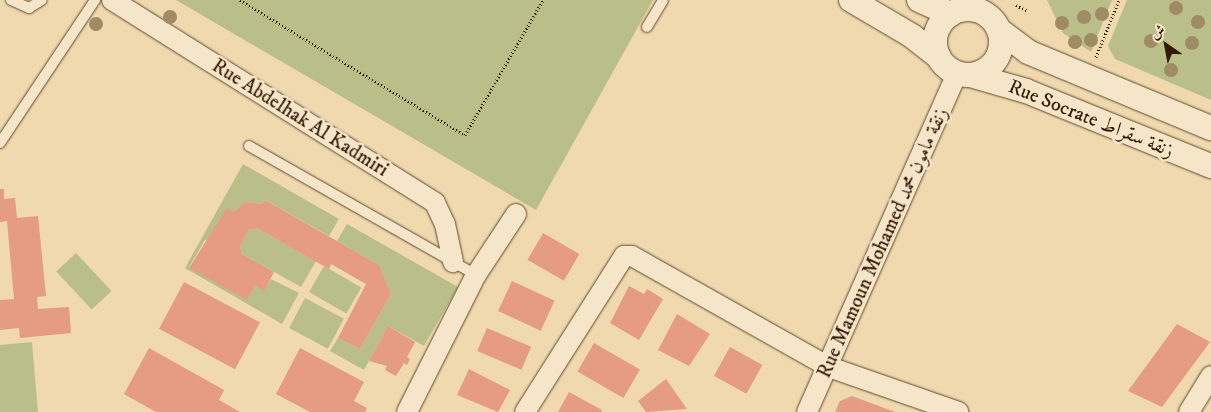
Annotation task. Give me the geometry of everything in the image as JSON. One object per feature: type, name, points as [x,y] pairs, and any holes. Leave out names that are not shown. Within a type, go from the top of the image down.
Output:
[{"type":"street","name":"Rue Abdelhak Al Kadmiri","points":[[112,0],[435,203],[444,224],[453,262]]},
{"type":"street","points":[[850,0],[912,36],[939,57],[963,74],[986,70],[998,57],[1002,39],[999,30],[983,6],[951,14],[938,30],[936,40],[939,57]]},
{"type":"street","points":[[919,0],[951,14]]},
{"type":"street","name":"Rue Socrate زنقة سقراط","points":[[999,30],[1028,52],[1211,128]]},
{"type":"street","name":"Rue Socrate زنقة سقراط","points":[[963,74],[1026,91],[1211,166]]},
{"type":"street","name":"Rue Mamoun Mohamed زنقة مامون محمد","points":[[806,412],[963,74]]},
{"type":"street","points":[[407,412],[476,275],[516,214]]},
{"type":"street","points":[[525,412],[624,256],[632,256],[828,367],[958,412]]},
{"type":"street","points":[[1189,412],[1211,376]]},
{"type":"lane","points":[[11,0],[29,8],[42,0]]},
{"type":"lane","points":[[0,143],[95,0]]},
{"type":"lane","points":[[647,27],[663,0]]},
{"type":"lane","points":[[248,146],[476,275]]},
{"type":"path","points":[[240,0],[465,136],[542,0]]},
{"type":"path","points":[[1096,57],[1119,0]]},
{"type":"path","points":[[1016,4],[1028,11]]},
{"type":"green space","points":[[176,0],[653,0],[536,210]]},
{"type":"green space","points":[[1047,0],[1112,0],[1091,52],[1063,33]]},
{"type":"green space","points":[[1127,0],[1211,0],[1211,100],[1115,59],[1108,46]]},
{"type":"green space","points":[[243,164],[339,219],[329,236],[265,200],[262,204],[245,202],[209,241],[205,240],[189,267],[247,299],[255,285],[264,290],[271,279],[299,293],[282,324],[185,268]]},
{"type":"green space","points":[[347,224],[458,287],[424,346],[388,326],[364,370],[330,351],[338,338],[360,349],[391,294],[379,265],[337,241]]},
{"type":"green space","points":[[257,228],[316,261],[301,287],[242,254],[240,246],[249,230]]},
{"type":"green space","points":[[76,253],[111,291],[92,309],[56,271]]},
{"type":"green space","points":[[324,266],[361,288],[346,313],[309,292]]},
{"type":"green space","points":[[305,298],[344,319],[328,349],[289,328]]},
{"type":"green space","points":[[32,342],[38,412],[0,412],[0,345]]},
{"type":"building","points":[[0,189],[4,189],[4,199],[15,198],[17,218],[38,216],[46,296],[37,297],[38,309],[69,307],[71,333],[20,338],[19,328],[0,330],[0,300],[14,299],[7,221],[0,222]]},
{"type":"building","points":[[265,200],[379,265],[391,294],[360,349],[338,338],[366,284],[331,264],[329,269],[257,228],[249,230],[240,246],[242,254],[274,272],[264,291],[255,285],[247,300],[189,268],[227,208],[234,212],[245,202],[262,204]]},
{"type":"building","points":[[543,233],[579,254],[564,281],[528,260]]},
{"type":"building","points":[[512,281],[555,301],[541,331],[498,311]]},
{"type":"building","points":[[184,282],[260,322],[235,369],[159,329]]},
{"type":"building","points":[[629,286],[644,294],[647,289],[663,299],[639,340],[610,323]]},
{"type":"building","points":[[677,314],[710,334],[689,366],[658,350]]},
{"type":"building","points":[[1177,324],[1210,342],[1162,407],[1128,391]]},
{"type":"building","points":[[388,326],[415,342],[407,357],[410,359],[407,365],[404,363],[396,376],[385,370],[387,366],[369,361]]},
{"type":"building","points":[[487,328],[531,347],[521,370],[477,351]]},
{"type":"building","points":[[594,343],[640,370],[623,398],[578,372]]},
{"type":"building","points":[[730,347],[762,365],[746,394],[714,376]]},
{"type":"building","points":[[149,348],[224,390],[219,400],[240,412],[156,412],[124,394]]},
{"type":"building","points":[[300,348],[364,382],[354,401],[367,408],[365,412],[310,412],[276,394]]},
{"type":"building","points":[[469,369],[510,390],[498,412],[457,395]]},
{"type":"building","points":[[666,379],[687,409],[646,412],[638,401]]},
{"type":"building","points":[[569,392],[602,410],[601,412],[558,412]]},
{"type":"building","points":[[852,396],[895,412],[835,412],[840,401]]}]
